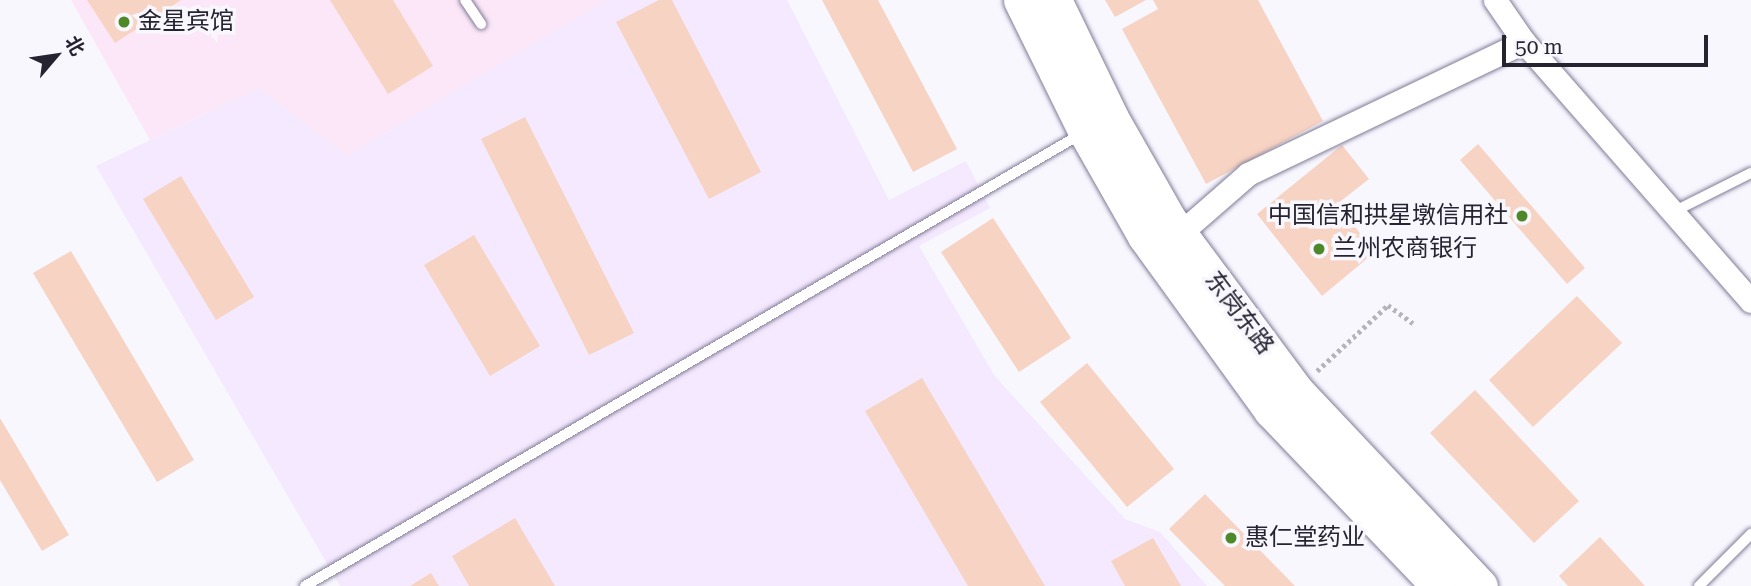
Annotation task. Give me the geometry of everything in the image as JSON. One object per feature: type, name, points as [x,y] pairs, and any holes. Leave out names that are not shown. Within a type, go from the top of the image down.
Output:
[{"type":"main road","name":"东岗东路","points":[[1021,0],[1271,410],[1439,586]]},
{"type":"main road","name":"东岗东路","points":[[1054,0],[1098,125]]},
{"type":"main road","name":"东岗东路","points":[[1168,243],[1296,391],[1480,586]]},
{"type":"street","points":[[1495,0],[1524,42],[1751,301]]},
{"type":"street","points":[[1168,243],[1248,174],[1524,42]]},
{"type":"lane","points":[[465,0],[481,24]]},
{"type":"lane","points":[[305,586],[1098,125]]},
{"type":"lane","points":[[1673,212],[1751,173]]},
{"type":"lane","points":[[1699,586],[1751,534]]},
{"type":"path","points":[[1296,391],[1388,305],[1413,323]]},
{"type":"shaded area","points":[[71,0],[607,0],[347,156],[259,88],[150,140]]},
{"type":"shaded area","points":[[607,0],[787,0],[889,200],[966,161],[990,208],[919,246],[994,375],[1125,519],[1160,532],[1207,586],[340,586],[96,166],[259,88],[347,156]]},
{"type":"building","name":"金星宾馆","points":[[87,0],[181,0],[115,43]]},
{"type":"building","points":[[330,0],[393,0],[433,66],[388,94]]},
{"type":"building","points":[[659,0],[672,0],[761,172],[709,199],[616,22]]},
{"type":"building","points":[[822,0],[878,0],[957,149],[913,172]]},
{"type":"building","points":[[1105,0],[1146,0],[1115,17]]},
{"type":"building","points":[[1153,0],[1258,0],[1323,121],[1206,184],[1122,29],[1158,9]]},
{"type":"building","points":[[525,117],[634,333],[589,355],[481,139]]},
{"type":"building","points":[[1478,144],[1585,268],[1567,284],[1460,160]]},
{"type":"building","points":[[1342,145],[1369,179],[1337,204],[1375,252],[1322,296],[1257,214]]},
{"type":"building","points":[[181,176],[254,297],[216,320],[143,199]]},
{"type":"building","points":[[993,218],[1071,338],[1019,372],[941,252]]},
{"type":"building","points":[[474,235],[540,346],[490,376],[424,265]]},
{"type":"building","points":[[71,251],[194,460],[157,482],[33,273]]},
{"type":"building","points":[[1577,296],[1622,343],[1533,427],[1489,380]]},
{"type":"building","points":[[1087,363],[1174,469],[1127,507],[1040,402]]},
{"type":"building","points":[[922,378],[1045,586],[968,586],[865,411]]},
{"type":"building","points":[[1475,390],[1579,501],[1534,543],[1430,433]]},
{"type":"building","points":[[0,418],[69,535],[42,551],[0,480]]},
{"type":"building","points":[[1205,494],[1295,586],[1225,586],[1169,529]]},
{"type":"building","points":[[515,518],[555,586],[469,586],[452,556]]},
{"type":"building","points":[[1600,537],[1645,586],[1568,586],[1559,576]]},
{"type":"building","points":[[1153,538],[1181,586],[1125,586],[1111,561]]},
{"type":"building","points":[[431,573],[439,586],[410,586]]},
{"type":"place","name":"金星宾馆","points":[[124,22]]},
{"type":"place","name":"中国信和拱星墩信用社","points":[[1522,216]]},
{"type":"place","name":"兰州农商银行","points":[[1319,249]]},
{"type":"place","name":"惠仁堂药业","points":[[1231,538]]}]
